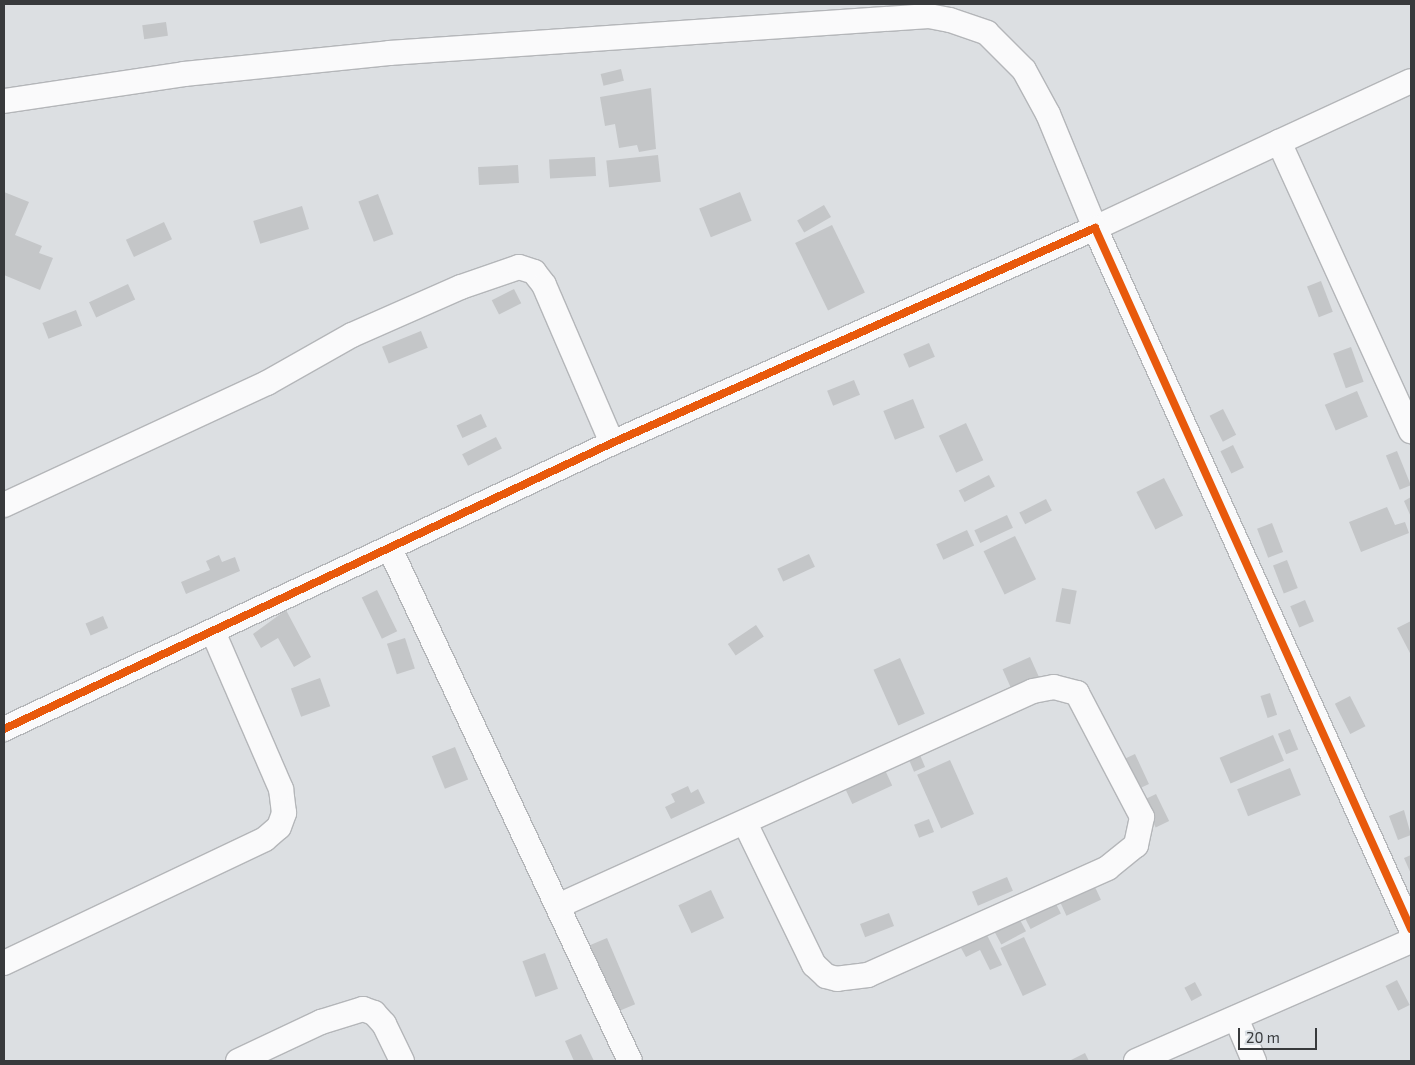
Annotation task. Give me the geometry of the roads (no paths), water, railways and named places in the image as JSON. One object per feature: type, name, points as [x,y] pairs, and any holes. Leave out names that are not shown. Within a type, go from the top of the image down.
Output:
[{"type":"street","points":[[4,101],[184,74],[389,53],[929,16],[987,33],[1014,57],[1037,90],[1095,228],[1411,929]]},
{"type":"street","points":[[4,729],[214,634],[612,443],[1095,228],[1411,81]]},
{"type":"street","points":[[1279,142],[1411,431]]},
{"type":"street","points":[[4,505],[267,383],[352,335],[461,287],[519,267],[534,272],[544,285],[612,443]]},
{"type":"street","points":[[390,549],[630,1061]]},
{"type":"street","points":[[4,963],[265,839],[279,827],[284,813],[281,789],[214,634]]},
{"type":"street","points":[[558,906],[1032,691],[1054,687],[1078,693],[1142,817],[1136,844],[1108,868],[868,975],[837,979],[826,976],[814,964],[744,823]]},
{"type":"street","points":[[1136,1061],[1411,941]]},
{"type":"street","points":[[238,1061],[321,1022],[363,1009],[374,1013],[384,1024],[402,1061]]},
{"type":"street","points":[[1236,1018],[1254,1061]]}]
